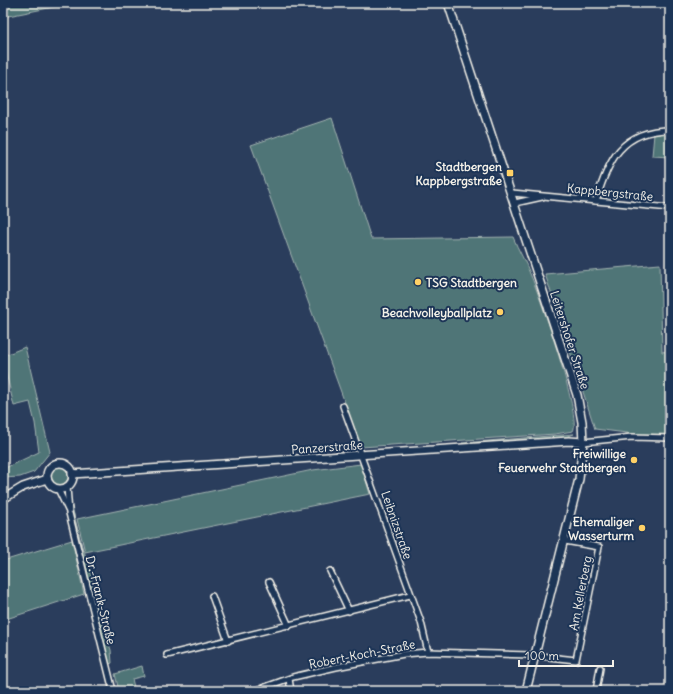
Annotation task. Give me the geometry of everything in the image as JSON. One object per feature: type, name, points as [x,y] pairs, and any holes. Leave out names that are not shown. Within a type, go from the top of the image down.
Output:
[{"type":"street","name":"Leitershofer Straße","points":[[448,3],[577,395],[582,422],[583,442],[579,479],[565,540],[526,691]]},
{"type":"street","points":[[596,201],[602,180],[622,146],[644,132],[670,130]]},
{"type":"street","name":"Kappbergstraße","points":[[512,194],[670,208]]},
{"type":"street","name":"Kappbergstraße","points":[[514,203],[547,196]]},
{"type":"street","name":"Leibnizstraße","points":[[343,406],[420,622],[428,652]]},
{"type":"street","points":[[583,442],[632,437],[670,438]]},
{"type":"street","name":"Panzerstraße","points":[[72,474],[569,441],[583,442]]},
{"type":"street","points":[[57,464],[69,467],[72,474],[72,481],[67,487],[58,489],[51,486],[47,480],[48,471],[57,464]]},
{"type":"street","points":[[3,499],[23,488],[47,480]]},
{"type":"street","name":"Dr.-Frank-Straße","points":[[67,487],[69,513],[113,691]]},
{"type":"street","name":"Dr.-Frank-Straße","points":[[58,489],[69,513]]},
{"type":"street","name":"Am Kellerberg","points":[[536,655],[576,660],[599,547],[565,540]]},
{"type":"street","points":[[330,571],[349,611]]},
{"type":"street","points":[[269,582],[289,626]]},
{"type":"street","points":[[212,596],[228,641]]},
{"type":"street","points":[[167,655],[410,596]]},
{"type":"street","name":"Robert-Koch-Straße","points":[[254,691],[289,679],[372,660],[428,652],[536,655]]},
{"type":"street","points":[[596,691],[600,668]]},
{"type":"street","points":[[289,679],[292,691]]},
{"type":"green space","points":[[3,3],[74,3],[3,17]]},
{"type":"green space","points":[[666,3],[670,3],[670,86]]},
{"type":"green space","name":"TSG Stadtbergen","points":[[332,118],[371,239],[513,237],[536,288],[551,330],[572,404],[574,421],[573,431],[555,434],[361,447],[251,145]]},
{"type":"green space","points":[[670,133],[670,157],[652,156],[654,134]]},
{"type":"green space","points":[[660,264],[662,352],[670,351],[670,435],[666,438],[595,429],[545,274]]},
{"type":"green space","points":[[25,347],[50,452],[34,472],[20,477],[3,478],[3,469],[39,452],[35,423],[30,402],[14,406],[3,360],[3,356]]},
{"type":"green space","points":[[574,434],[562,438],[468,445],[462,443]]},
{"type":"green space","points":[[361,464],[370,494],[85,552],[77,519],[313,470]]},
{"type":"green space","points":[[55,467],[63,467],[68,472],[66,483],[63,485],[55,485],[50,480],[50,472]]},
{"type":"green space","points":[[70,499],[83,550],[90,564],[93,588],[103,628],[111,650],[112,663],[109,664]]},
{"type":"green space","points":[[72,540],[84,594],[3,620],[3,561]]},
{"type":"green space","points":[[142,666],[144,676],[132,679],[135,691],[119,691],[115,674]]},
{"type":"place","name":"Stadtbergen Kappbergstraße","points":[[510,173]]},
{"type":"place","name":"TSG Stadtbergen","points":[[418,282]]},
{"type":"place","name":"Beachvolleyballplatz","points":[[500,312]]},
{"type":"place","name":"Freiwillige Feuerwehr Stadtbergen","points":[[634,460]]},
{"type":"place","name":"Ehemaliger Wasserturm","points":[[642,528]]}]
